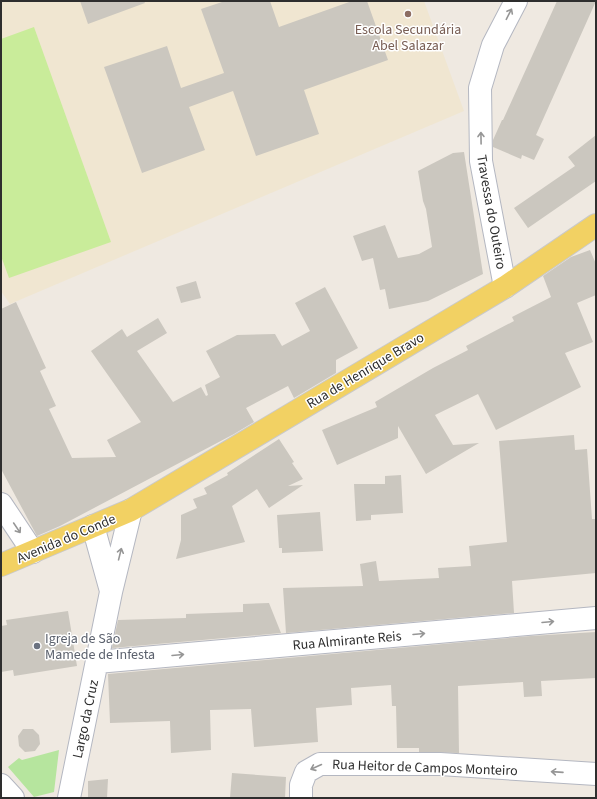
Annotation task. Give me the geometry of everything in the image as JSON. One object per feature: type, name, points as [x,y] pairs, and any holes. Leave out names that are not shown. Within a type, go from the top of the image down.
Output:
[{"type":"main road","name":"Rua de Henrique Bravo","points":[[132,510],[505,287],[596,225]]},
{"type":"main road","name":"Avenida do Conde","points":[[1,565],[132,510]]},
{"type":"street","name":"Travessa do Outeiro","points":[[505,287],[481,161],[480,88],[493,45],[516,1]]},
{"type":"street","points":[[1,504],[33,552]]},
{"type":"street","name":"Largo da Cruz","points":[[69,798],[111,592],[132,510]]},
{"type":"street","name":"Largo da Cruz","points":[[93,526],[111,592]]},
{"type":"street","name":"Rua Almirante Reis","points":[[97,662],[596,618]]},
{"type":"street","name":"Rua Heitor de Campos Monteiro","points":[[301,798],[301,786],[306,772],[320,764],[440,764],[596,774]]},
{"type":"street","points":[[1,785],[13,798]]},
{"type":"shaded area","points":[[1,1],[424,1],[464,111],[10,304],[1,291]]},
{"type":"green space","points":[[34,27],[111,242],[9,278],[1,256],[1,39]]},
{"type":"green space","points":[[59,750],[54,792],[34,797],[8,767],[19,758],[22,760]]},
{"type":"building","points":[[80,1],[144,1],[145,3],[88,24]]},
{"type":"building","points":[[225,1],[270,1],[279,27],[352,1],[367,1],[388,60],[304,90],[319,134],[256,156],[233,91],[189,107],[205,150],[142,173],[104,67],[167,46],[181,88],[224,73],[201,9]]},
{"type":"building","points":[[557,1],[596,1],[536,135],[544,139],[534,160],[522,155],[521,159],[493,147],[493,140]]},
{"type":"building","points":[[596,135],[596,181],[528,228],[514,208],[575,166],[568,157]]},
{"type":"building","points":[[464,152],[483,274],[428,301],[389,309],[385,289],[380,290],[373,258],[362,261],[353,236],[385,225],[398,258],[419,254],[432,247],[418,171],[453,153]]},
{"type":"building","points":[[590,250],[596,264],[596,295],[577,303],[593,342],[565,353],[581,387],[496,430],[478,394],[435,415],[453,445],[479,443],[426,474],[398,426],[398,438],[337,465],[322,430],[377,407],[375,402],[433,368],[468,350],[466,346],[514,321],[512,317],[551,297],[543,276],[571,257]]},
{"type":"building","points":[[196,281],[201,298],[181,303],[176,287]]},
{"type":"building","points":[[325,287],[358,348],[336,360],[336,373],[294,398],[288,386],[246,408],[254,422],[60,526],[37,536],[1,469],[1,309],[16,302],[46,368],[40,371],[56,406],[49,409],[72,458],[116,457],[107,440],[141,422],[91,351],[122,329],[127,337],[158,318],[167,333],[137,351],[173,402],[201,387],[206,396],[208,395],[205,385],[220,377],[206,351],[237,335],[275,334],[282,346],[310,331],[295,303]]},
{"type":"building","points":[[574,435],[575,450],[587,449],[592,519],[596,519],[596,573],[512,581],[514,613],[286,633],[283,588],[363,586],[360,564],[376,561],[379,581],[439,578],[438,568],[471,566],[469,546],[507,542],[499,441]]},
{"type":"building","points":[[279,439],[294,462],[292,463],[303,479],[288,486],[303,485],[269,508],[257,489],[232,506],[245,542],[176,559],[181,540],[181,515],[197,508],[193,499],[207,494],[204,488],[228,475],[227,473]]},
{"type":"building","points":[[401,475],[403,513],[371,515],[371,520],[356,521],[354,484],[385,484],[385,476]]},
{"type":"building","points":[[320,512],[323,551],[282,553],[282,548],[279,548],[277,515]]},
{"type":"building","points":[[269,603],[281,633],[112,648],[118,620],[186,618],[186,614],[243,612],[243,604]]},
{"type":"building","name":"Igreja de São Mamede de Infesta","points":[[68,611],[77,666],[14,676],[13,670],[1,672],[1,626],[7,625],[6,620]]},
{"type":"building","points":[[596,632],[596,678],[541,681],[542,696],[524,697],[523,682],[458,686],[459,753],[419,752],[419,748],[397,748],[396,706],[392,706],[391,685],[351,688],[352,705],[316,708],[318,742],[254,747],[251,709],[210,710],[211,750],[171,753],[170,721],[110,723],[108,674],[531,636]]},
{"type":"building","points":[[23,729],[33,729],[39,735],[40,744],[35,751],[25,752],[19,746],[18,736]]},
{"type":"building","points":[[232,773],[286,777],[285,798],[230,798]]},
{"type":"building","points":[[108,779],[107,798],[88,798],[88,781]]},
{"type":"place","name":"Escola Secundária Abel Salazar","points":[[408,14]]},
{"type":"place","name":"Igreja de São Mamede de Infesta","points":[[37,646]]}]
